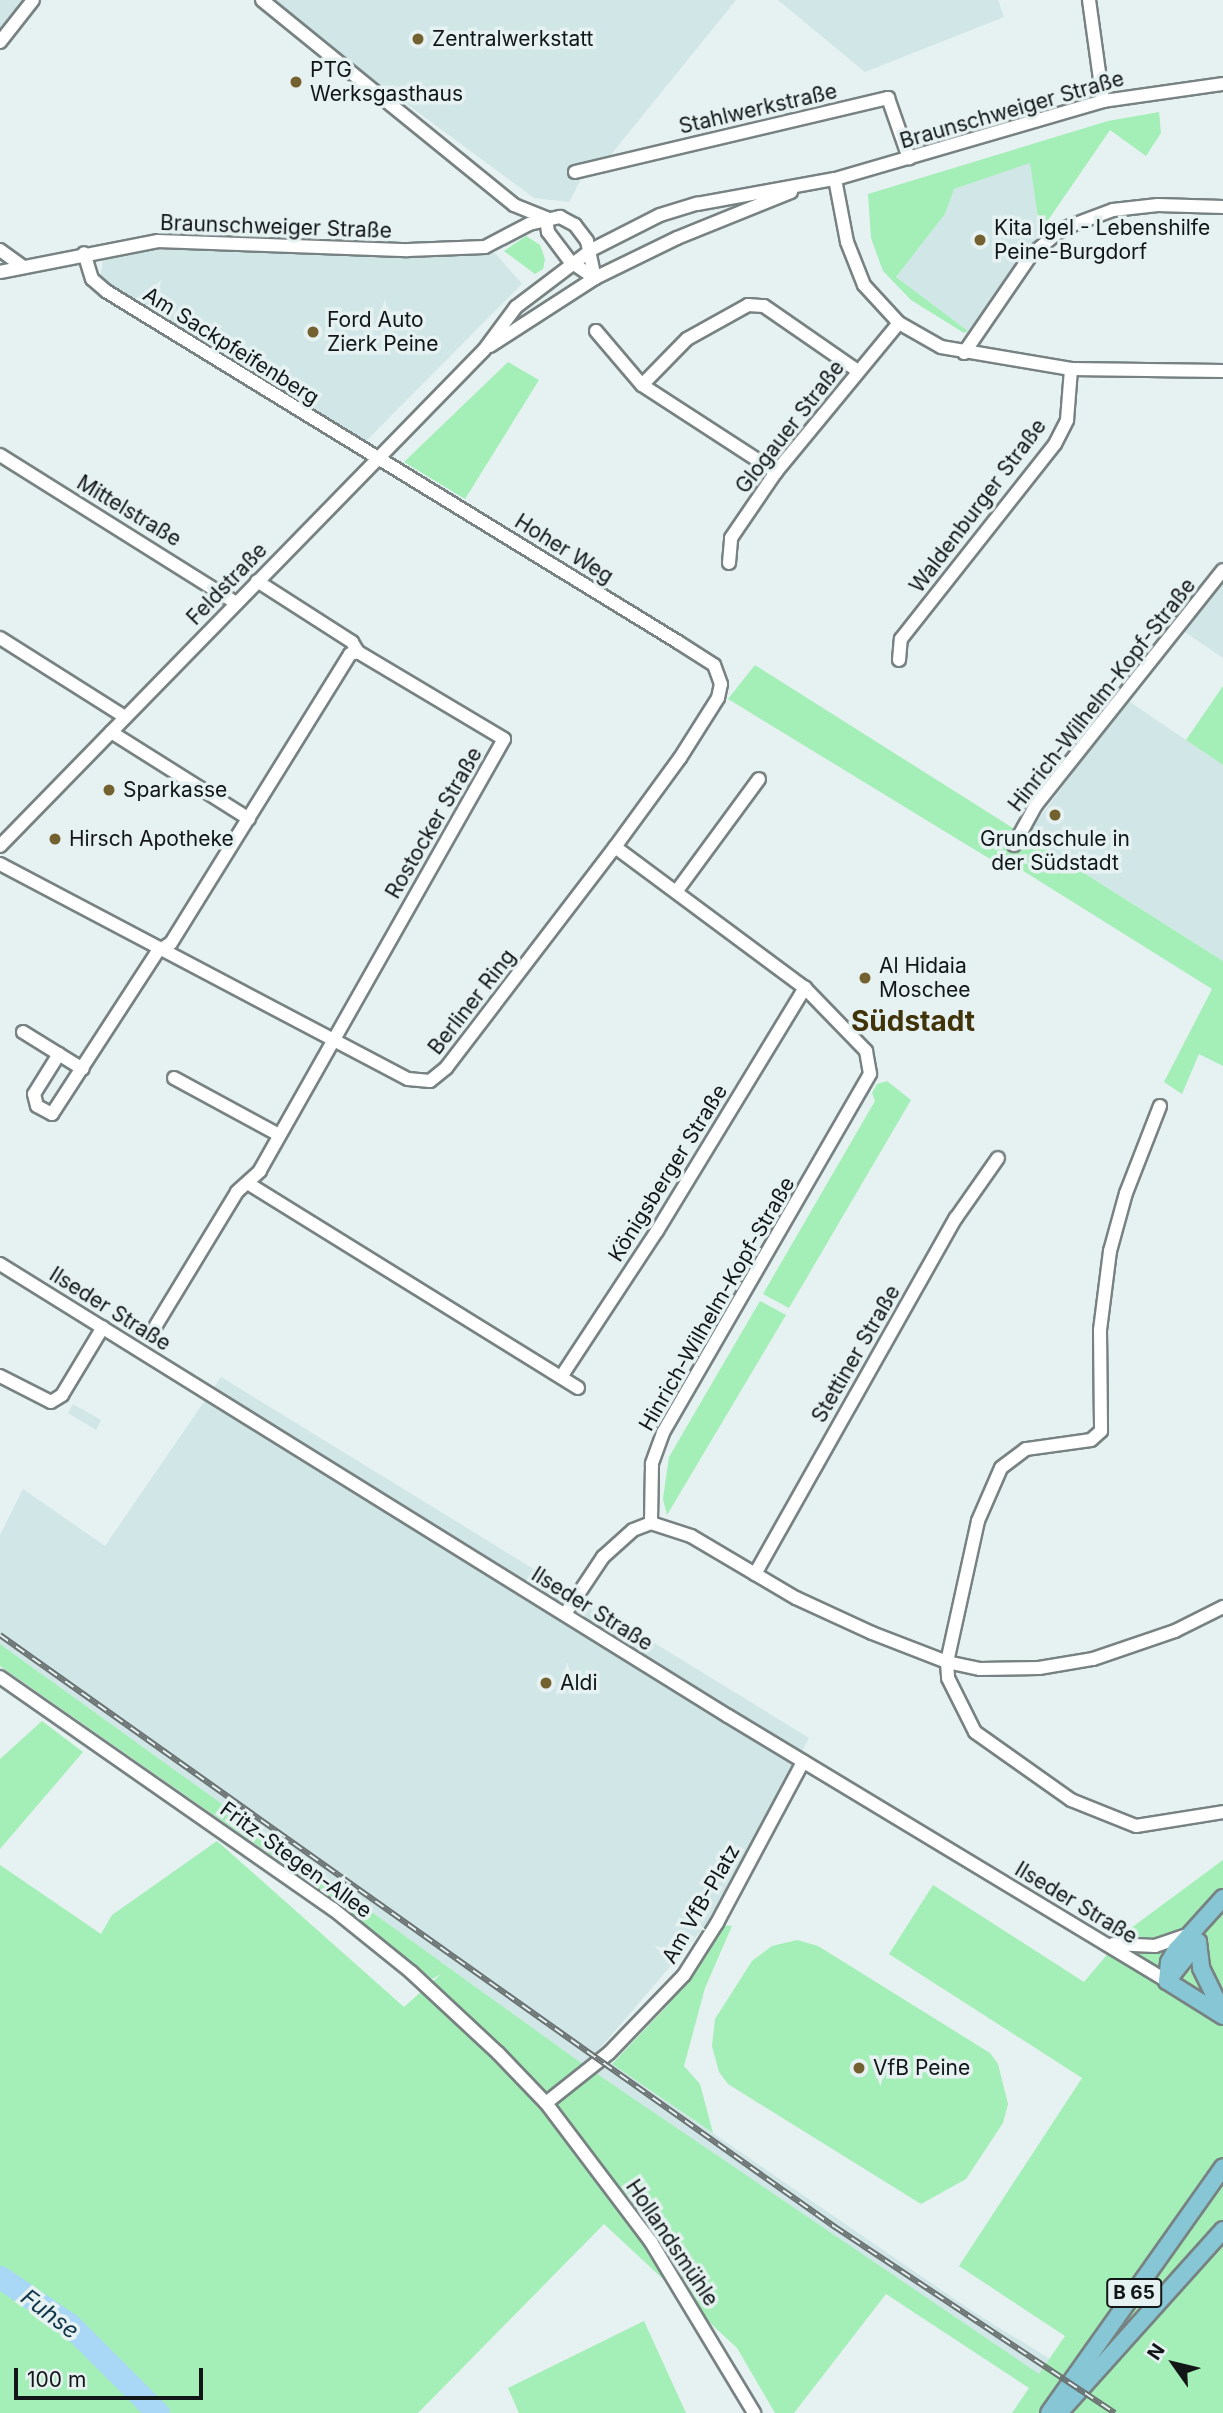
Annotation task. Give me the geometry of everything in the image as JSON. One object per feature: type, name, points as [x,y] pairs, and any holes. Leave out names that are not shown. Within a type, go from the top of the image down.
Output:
[{"type":"main road","points":[[1223,1898],[1193,1938],[1169,1962],[1167,1981],[1223,2014]]},
{"type":"main road","points":[[1193,1938],[1201,1968],[1223,2014]]},
{"type":"main road","name":"B 65","points":[[1049,2413],[1223,2167]]},
{"type":"main road","points":[[1059,2413],[1223,2230]]},
{"type":"street","points":[[0,42],[33,0]]},
{"type":"street","points":[[262,0],[514,205],[546,218],[561,217],[575,225],[591,250],[595,278]]},
{"type":"street","points":[[1089,0],[1103,101]]},
{"type":"street","name":"Braunschweiger Straße","points":[[571,262],[660,215],[697,204],[835,179],[1103,101],[1223,84]]},
{"type":"street","name":"Stahlwerkstraße","points":[[575,172],[888,98],[909,159]]},
{"type":"street","points":[[835,179],[858,273],[872,296],[899,323],[941,347],[1071,369],[1223,371]]},
{"type":"street","name":"Braunschweiger Straße","points":[[595,278],[677,238],[813,183]]},
{"type":"street","points":[[964,353],[1031,255],[1062,229],[1113,210],[1158,205],[1223,207]]},
{"type":"street","points":[[546,218],[548,232],[571,262],[595,278]]},
{"type":"street","name":"Braunschweiger Straße","points":[[0,272],[84,253],[158,241],[408,250],[485,247],[546,218]]},
{"type":"street","points":[[0,250],[22,266]]},
{"type":"street","name":"Am Sackpfeifenberg","points":[[84,253],[92,279],[106,291],[375,458]]},
{"type":"street","name":"Feldstraße","points":[[0,846],[375,458],[484,350],[516,307],[571,262]]},
{"type":"street","name":"Feldstraße","points":[[484,350],[595,278]]},
{"type":"street","points":[[642,385],[687,340],[748,305],[764,306],[858,371]]},
{"type":"street","name":"Glogauer Straße","points":[[729,563],[731,538],[776,472],[899,323]]},
{"type":"street","points":[[596,331],[642,385],[776,472]]},
{"type":"street","name":"Waldenburger Straße","points":[[899,660],[901,639],[1055,444],[1067,420],[1071,369]]},
{"type":"street","name":"Mittelstraße","points":[[0,455],[236,603]]},
{"type":"street","name":"Hoher Weg","points":[[375,458],[687,648],[714,666],[721,684]]},
{"type":"street","name":"Hinrich-Wilhelm-Kopf-Straße","points":[[1014,845],[1036,805],[1223,570]]},
{"type":"street","name":"Rostocker Straße","points":[[257,581],[352,642],[358,652],[505,739],[334,1038]]},
{"type":"street","points":[[0,638],[125,717]]},
{"type":"street","points":[[59,1054],[34,1094],[33,1101],[52,1114],[58,1110],[158,951],[171,943],[350,654],[358,652]]},
{"type":"street","name":"Berliner Ring","points":[[0,864],[158,951],[334,1038],[408,1079],[423,1082],[436,1079],[615,847],[680,758],[718,698],[721,684]]},
{"type":"street","points":[[111,732],[249,819]]},
{"type":"street","points":[[676,892],[759,779]]},
{"type":"street","points":[[615,847],[805,988]]},
{"type":"street","name":"Hinrich-Wilhelm-Kopf-Straße","points":[[651,1523],[652,1464],[663,1433],[870,1074],[866,1051],[805,988]]},
{"type":"street","name":"Königsberger Straße","points":[[561,1377],[657,1231],[805,988]]},
{"type":"street","points":[[23,1032],[83,1069]]},
{"type":"street","points":[[156,1325],[237,1192],[249,1184],[334,1038]]},
{"type":"street","points":[[174,1078],[279,1135]]},
{"type":"street","points":[[1160,1106],[1126,1193],[1110,1251],[1100,1330],[1101,1431],[1091,1440],[1026,1449],[1001,1468],[978,1521],[947,1662],[957,1702],[975,1732],[1072,1800],[1136,1826],[1223,1812]]},
{"type":"street","name":"Stettiner Straße","points":[[755,1574],[956,1217],[998,1158]]},
{"type":"street","points":[[249,1184],[578,1388]]},
{"type":"street","name":"Ilseder Straße","points":[[0,1264],[803,1762],[1167,1981]]},
{"type":"street","points":[[0,1376],[51,1402],[62,1395],[103,1327]]},
{"type":"street","points":[[565,1614],[603,1557],[634,1530],[651,1523],[691,1536],[831,1615],[947,1662],[1002,1671],[1093,1658],[1175,1631],[1223,1607]]},
{"type":"street","name":"Fritz-Stegen-Allee","points":[[0,1678],[371,1938],[456,2012],[546,2103]]},
{"type":"street","name":"Am VfB-Platz","points":[[546,2103],[609,2053],[684,1975],[717,1923],[803,1762]]},
{"type":"street","points":[[1103,1941],[1138,1947],[1193,1938]]},
{"type":"street","name":"Hollandsmühle","points":[[546,2103],[651,2242],[754,2413]]},
{"type":"shaded area","points":[[0,0],[24,0],[0,29]]},
{"type":"shaded area","points":[[266,0],[736,0],[609,157],[581,179],[569,202],[534,198]]},
{"type":"shaded area","points":[[778,0],[998,0],[1004,17],[865,72]]},
{"type":"shaded area","name":"Kita Igel - Lebenshilfe Peine-Burgdorf","points":[[1030,162],[1040,232],[968,331],[896,277],[945,214],[954,189]]},
{"type":"shaded area","points":[[158,246],[495,253],[522,284],[364,443],[100,278],[104,256]]},
{"type":"shaded area","points":[[1223,579],[1223,658],[1182,630]]},
{"type":"shaded area","points":[[1127,700],[1223,765],[1223,961],[1026,836]]},
{"type":"shaded area","points":[[221,1377],[809,1738],[706,1925],[596,2053],[972,2311],[1050,2359],[1039,2375],[584,2065],[0,1644],[0,1535],[23,1489],[105,1546]]},
{"type":"shaded area","points":[[73,1404],[101,1420],[96,1430],[68,1413]]},
{"type":"green space","points":[[1159,112],[1161,133],[1146,156],[1110,130],[1040,232],[1030,163],[954,189],[945,214],[896,277],[968,331],[964,333],[911,300],[883,271],[871,238],[868,194],[1108,121]]},
{"type":"green space","points":[[526,236],[540,245],[545,259],[543,269],[535,274],[504,251]]},
{"type":"green space","points":[[508,362],[539,380],[465,499],[404,462]]},
{"type":"green space","points":[[755,665],[1223,961],[1223,1066],[1199,1054],[1182,1094],[1164,1082],[1212,989],[1017,867],[995,862],[728,699]]},
{"type":"green space","points":[[1223,686],[1223,765],[1186,740]]},
{"type":"green space","points":[[887,1081],[911,1100],[789,1308],[763,1294],[875,1101],[872,1093],[877,1084]]},
{"type":"green space","points":[[760,1301],[786,1315],[667,1515],[663,1499],[669,1457]]},
{"type":"green space","points":[[0,1644],[584,2065],[1039,2374],[1065,2336],[959,2266],[1082,2078],[889,1954],[933,1885],[1084,1982],[1127,1931],[1223,1860],[1223,2413],[1012,2413],[1029,2388],[886,2294],[794,2413],[775,2413],[737,2348],[604,2224],[418,2413],[0,2413],[0,1865],[101,1934],[112,1915],[217,1841],[404,2007],[441,1974],[432,1979],[327,1894],[0,1666]]},
{"type":"green space","points":[[42,1721],[83,1752],[0,1849],[0,1759]]},
{"type":"green space","points":[[722,1925],[732,1926],[705,1988],[684,2066],[700,2084],[713,2133],[612,2064],[667,2006]]},
{"type":"green space","name":"VfB Peine","points":[[797,1940],[818,1946],[990,2053],[998,2064],[1008,2104],[1003,2123],[966,2179],[921,2204],[728,2084],[719,2072],[712,2046],[715,2019],[752,1961],[772,1946]]},
{"type":"green space","points":[[644,2321],[686,2413],[519,2413],[508,2388]]},
{"type":"waterway","name":"Fuhse","points":[[0,2277],[69,2324],[158,2413]]},
{"type":"railway","points":[[0,1635],[835,2227],[1115,2413]]},
{"type":"place","name":"Zentralwerkstatt","points":[[418,39]]},
{"type":"place","name":"PTG Werksgasthaus","points":[[296,82]]},
{"type":"place","name":"Kita Igel - Lebenshilfe Peine-Burgdorf","points":[[980,240]]},
{"type":"place","name":"Ford Auto Zierk Peine","points":[[313,332]]},
{"type":"place","name":"Sparkasse","points":[[109,790]]},
{"type":"place","name":"Grundschule in der Südstadt","points":[[1055,815]]},
{"type":"place","name":"Hirsch Apotheke","points":[[55,839]]},
{"type":"place","name":"Al Hidaia Moschee","points":[[865,978]]},
{"type":"place","name":"Aldi","points":[[546,1683]]},
{"type":"place","name":"VfB Peine","points":[[859,2068]]},
{"type":"district","name":"Südstadt","points":[[913,1021]]}]
